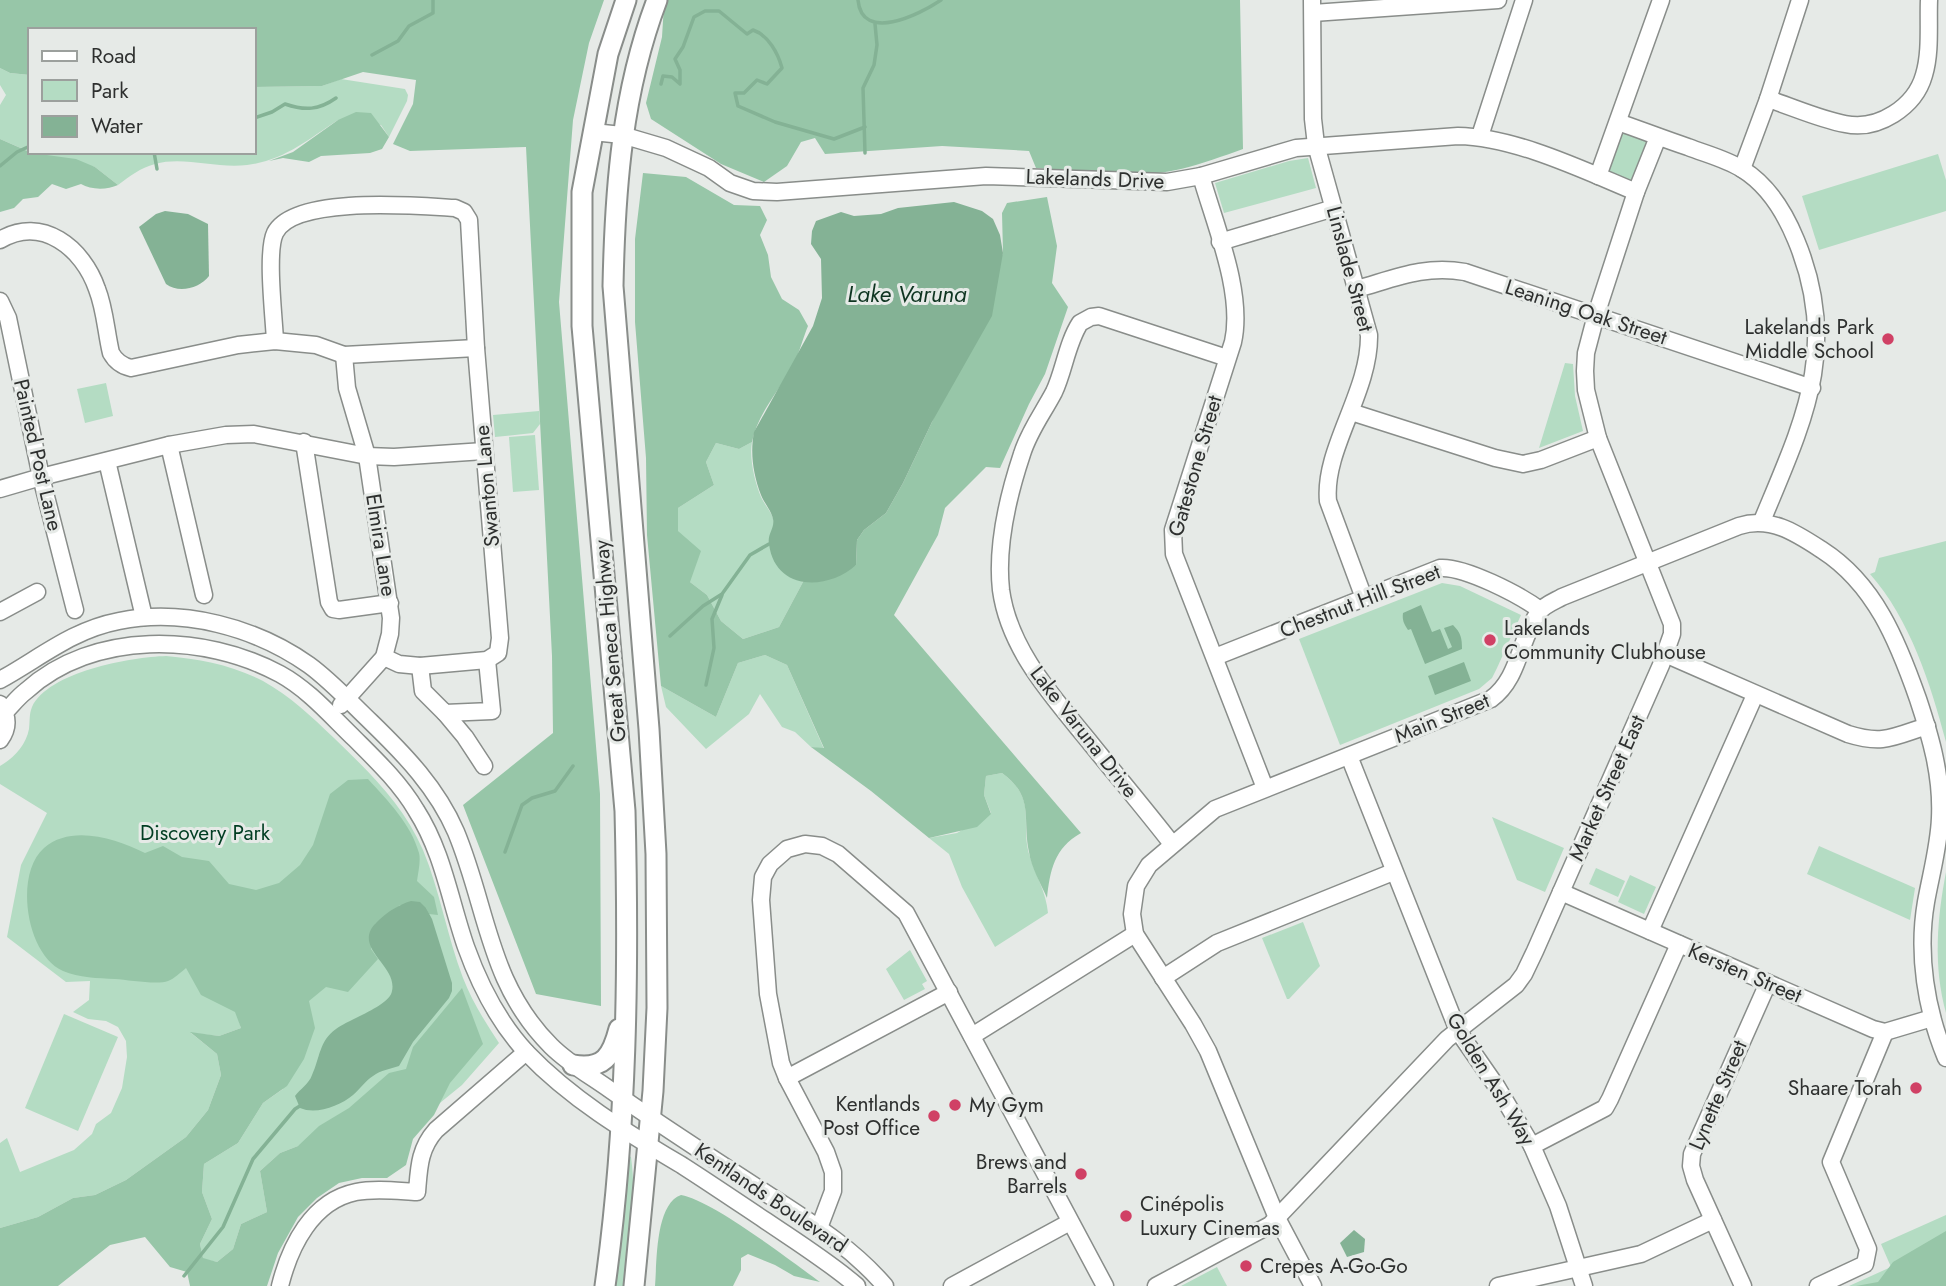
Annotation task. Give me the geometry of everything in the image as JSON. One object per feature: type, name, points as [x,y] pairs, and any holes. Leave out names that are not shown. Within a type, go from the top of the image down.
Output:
[{"type":"main road","name":"Great Seneca Highway","points":[[605,1286],[621,1129],[626,979],[625,811],[582,326],[582,192],[608,54],[626,0]]},
{"type":"main road","name":"Great Seneca Highway","points":[[635,1286],[653,1091],[657,1008],[656,854],[649,729],[613,286],[614,221],[622,135],[638,58],[657,0]]},
{"type":"main road","points":[[573,1065],[585,1067],[597,1064],[614,1050],[626,979]]},
{"type":"street","points":[[1312,6],[1498,0]]},
{"type":"street","points":[[1480,136],[1524,0]]},
{"type":"street","points":[[1598,176],[1661,0]]},
{"type":"street","points":[[1741,169],[1768,99],[1800,0]]},
{"type":"street","points":[[1768,99],[1846,124],[1863,124],[1896,113],[1912,99],[1926,71],[1929,0]]},
{"type":"street","name":"Linslade Street","points":[[1312,6],[1313,119],[1316,145],[1369,335],[1369,346],[1351,412],[1332,462],[1327,491],[1328,501],[1364,598]]},
{"type":"street","points":[[1618,122],[1741,169],[1758,181],[1773,197],[1808,267],[1818,333],[1812,388],[1804,418],[1762,522]]},
{"type":"street","name":"Lakelands Drive","points":[[593,132],[622,135],[666,148],[709,169],[730,183],[753,191],[777,192],[986,176],[1154,183],[1201,176],[1296,148],[1316,145],[1480,136],[1510,144],[1636,192]]},
{"type":"street","name":"Market Street East","points":[[1156,1286],[1270,1225],[1447,1039],[1506,994],[1524,974],[1665,654],[1672,634],[1672,624],[1598,438],[1586,390],[1585,371],[1586,353],[1595,315],[1636,192],[1658,137]]},
{"type":"street","name":"Gatestone Street","points":[[1201,176],[1232,285],[1237,321],[1173,530],[1174,554],[1265,788]]},
{"type":"street","name":"Swanton Lane","points":[[275,341],[272,251],[274,235],[282,223],[292,216],[375,204],[456,208],[464,212],[471,228],[475,348],[500,638],[498,653],[487,660]]},
{"type":"street","points":[[1220,242],[1334,208]]},
{"type":"street","points":[[0,240],[17,232],[44,232],[54,235],[74,251],[93,276],[111,353],[115,360],[131,369],[216,349],[275,341],[316,345],[344,355],[475,348]]},
{"type":"street","name":"Leaning Oak Street","points":[[1357,289],[1422,270],[1446,269],[1465,272],[1812,388]]},
{"type":"street","name":"Painted Post Lane","points":[[0,301],[8,318],[41,477],[75,610]]},
{"type":"street","name":"Lake Varuna Drive","points":[[1172,844],[1052,697],[1032,668],[1009,619],[1002,591],[1000,554],[1004,524],[1022,453],[1053,394],[1080,323],[1099,316],[1227,358]]},
{"type":"street","name":"Elmira Lane","points":[[344,355],[347,388],[367,456],[390,603],[390,634],[384,657]]},
{"type":"street","points":[[1351,412],[1495,458],[1523,464],[1541,460],[1598,438]]},
{"type":"street","points":[[0,489],[169,445],[226,435],[254,434],[367,456],[394,457],[484,451]]},
{"type":"street","points":[[304,442],[329,602],[333,609],[339,610],[390,603]]},
{"type":"street","points":[[169,445],[204,595]]},
{"type":"street","points":[[107,461],[144,617]]},
{"type":"street","points":[[1541,610],[1562,597],[1740,526],[1762,522],[1784,528],[1829,554],[1850,572],[1882,613],[1900,649],[1927,726],[1936,763],[1940,794],[1939,832],[1923,934],[1924,965],[1932,1018],[1946,1058]]},
{"type":"street","name":"Chestnut Hill Street","points":[[1215,657],[1430,571],[1449,567],[1528,601],[1541,610]]},
{"type":"street","points":[[0,612],[37,592]]},
{"type":"street","name":"Main Street","points":[[1135,934],[1132,914],[1136,886],[1150,865],[1215,809],[1491,699],[1502,691],[1541,610]]},
{"type":"street","name":"Kentlands Boulevard","points":[[0,680],[69,638],[116,622],[144,617],[200,620],[249,633],[280,646],[312,667],[415,766],[439,800],[463,851],[494,953],[512,995],[532,1025],[552,1047],[573,1065],[649,1118],[819,1228],[852,1252],[885,1286]]},
{"type":"street","name":"Kentlands Boulevard","points":[[3,707],[69,663],[99,652],[142,644],[188,645],[240,657],[280,674],[307,693],[383,767],[416,809],[440,860],[465,946],[484,991],[502,1021],[526,1052],[564,1086],[621,1129],[696,1174],[857,1286]]},
{"type":"street","points":[[1665,654],[1755,695],[1869,741],[1884,740],[1927,726]]},
{"type":"street","points":[[331,716],[384,657],[400,664],[420,666],[487,660],[492,710],[445,713]]},
{"type":"street","points":[[420,666],[423,691],[465,737],[484,766]]},
{"type":"street","points":[[1650,931],[1755,695]]},
{"type":"street","points":[[0,740],[6,728],[3,707]]},
{"type":"street","name":"Golden Ash Way","points":[[1349,756],[1458,1031],[1511,1108],[1532,1146],[1556,1199],[1584,1286]]},
{"type":"street","points":[[819,1228],[834,1181],[830,1162],[787,1078],[779,1056],[768,994],[761,891],[766,870],[776,858],[788,849],[805,844],[826,847],[843,857],[908,916],[1105,1286]]},
{"type":"street","points":[[1163,978],[1217,943],[1393,872]]},
{"type":"street","name":"Kersten Street","points":[[1561,892],[1885,1032]]},
{"type":"street","points":[[972,1036],[1135,934],[1208,1051],[1277,1218],[1313,1286]]},
{"type":"street","points":[[1532,1146],[1605,1108],[1679,944]]},
{"type":"street","name":"Lynette Street","points":[[1743,1286],[1691,1166],[1692,1154],[1768,982]]},
{"type":"street","points":[[787,1078],[949,992]]},
{"type":"street","points":[[1818,1286],[1865,1264],[1868,1249],[1831,1162],[1832,1155],[1885,1032],[1932,1018]]},
{"type":"street","points":[[280,1286],[293,1248],[316,1214],[335,1200],[357,1192],[417,1192],[420,1156],[425,1142],[526,1052]]},
{"type":"street","points":[[803,1217],[829,1202]]},
{"type":"street","points":[[1499,1286],[1641,1254],[1713,1220]]},
{"type":"street","points":[[952,1286],[1070,1223]]},
{"type":"green space","points":[[0,68],[10,73],[28,75],[28,151],[0,139],[0,105],[6,95],[0,85]]},
{"type":"green space","points":[[341,79],[405,89],[408,95],[389,137],[381,125],[338,120],[284,154],[247,165],[166,162],[145,168],[118,185],[95,167],[39,154],[256,154],[256,87],[322,86]]},
{"type":"green space","points":[[1624,130],[1649,141],[1635,181],[1631,182],[1608,173],[1607,170],[1620,133]]},
{"type":"green space","points":[[1938,154],[1946,180],[1946,211],[1819,250],[1802,196]]},
{"type":"green space","points":[[1308,158],[1316,188],[1224,213],[1215,183]]},
{"type":"green space","points":[[1565,363],[1573,364],[1575,396],[1583,431],[1539,448]]},
{"type":"green space","points":[[106,383],[113,416],[85,423],[77,389]]},
{"type":"green space","points":[[539,411],[540,424],[533,433],[495,437],[493,415]]},
{"type":"green space","points":[[535,435],[539,490],[513,492],[509,437]]},
{"type":"green space","points":[[752,442],[751,456],[755,477],[774,523],[769,544],[803,582],[779,627],[743,639],[721,621],[707,595],[690,582],[678,531],[678,508],[714,485],[706,462],[716,443],[739,449]]},
{"type":"green space","points":[[1946,541],[1946,742],[1926,676],[1908,632],[1897,611],[1870,574],[1875,572],[1879,558]]},
{"type":"green space","points":[[1442,583],[1460,586],[1521,615],[1492,678],[1479,689],[1340,745],[1299,639]]},
{"type":"green space","points":[[765,655],[787,665],[824,749],[811,747],[795,732],[782,727],[760,694],[749,714],[706,749],[666,707],[661,686],[716,717],[738,663]]},
{"type":"green space","name":"Discovery Park","points":[[166,656],[228,667],[273,687],[317,722],[384,790],[406,818],[423,850],[463,978],[470,995],[499,1043],[462,1085],[419,1120],[298,1146],[280,1153],[260,1171],[267,1212],[241,1224],[233,1249],[217,1262],[203,1259],[200,1244],[212,1219],[202,1192],[204,1164],[238,1143],[263,1103],[283,1089],[237,1014],[241,1028],[219,1036],[191,1033],[217,1054],[221,1075],[208,1110],[186,1137],[126,1180],[95,1195],[73,1198],[38,1217],[0,1228],[0,1143],[7,1138],[20,1172],[74,1150],[92,1134],[96,1124],[111,1113],[122,1088],[127,1057],[126,1041],[118,1027],[73,1012],[89,1000],[90,981],[66,982],[7,937],[21,865],[47,813],[0,784],[0,766],[22,746],[29,729],[32,707],[41,695],[55,684],[112,663]]},
{"type":"green space","points":[[1002,773],[1013,783],[1024,802],[1027,845],[1048,913],[995,947],[962,887],[949,854],[929,838],[957,833],[991,813],[984,795],[986,776]]},
{"type":"green space","points":[[1492,817],[1564,848],[1545,892],[1517,880]]},
{"type":"green space","points":[[1819,846],[1915,888],[1910,920],[1807,874]]},
{"type":"green space","points":[[1596,868],[1625,881],[1618,897],[1589,884]]},
{"type":"green space","points":[[1946,872],[1946,1013],[1939,978],[1938,942]]},
{"type":"green space","points":[[1630,875],[1656,887],[1644,914],[1618,902]]},
{"type":"green space","points":[[1303,922],[1320,966],[1287,999],[1262,938]]},
{"type":"green space","points":[[910,950],[927,981],[922,984],[925,989],[904,1000],[886,969]]},
{"type":"green space","points":[[64,1014],[118,1037],[78,1131],[25,1108]]},
{"type":"green space","points":[[626,1154],[631,1157],[633,1173],[630,1238],[624,1286],[611,1286]]},
{"type":"green space","points":[[1946,1215],[1946,1286],[1849,1286],[1891,1267],[1881,1244]]},
{"type":"green space","points":[[1217,1267],[1227,1286],[1181,1286]]},
{"type":"shaded area","points":[[0,0],[604,0],[589,43],[573,120],[559,302],[600,794],[601,1006],[536,994],[463,805],[553,733],[552,656],[526,147],[410,151],[393,144],[413,104],[416,80],[363,72],[322,86],[256,87],[256,28],[28,28],[28,75],[10,73],[0,68]]},
{"type":"shaded area","points":[[667,0],[1240,0],[1243,149],[1181,169],[1127,174],[1036,168],[1029,151],[942,146],[825,154],[815,138],[801,142],[787,166],[764,182],[721,164],[651,119],[646,103],[662,37],[664,5]]},
{"type":"shaded area","points":[[356,112],[371,113],[389,137],[382,149],[370,153],[321,156],[309,162],[283,158],[269,161],[293,152],[338,120]]},
{"type":"shaded area","points":[[0,139],[28,151],[28,154],[76,159],[95,167],[118,185],[99,189],[81,184],[66,189],[52,184],[38,197],[23,199],[14,208],[0,212]]},
{"type":"shaded area","points":[[643,173],[686,177],[734,205],[760,206],[767,220],[760,235],[768,255],[771,277],[782,299],[799,310],[808,326],[794,363],[764,411],[752,442],[739,449],[716,443],[706,462],[714,485],[678,508],[678,531],[701,551],[690,582],[707,595],[721,621],[743,639],[779,627],[803,582],[856,565],[857,540],[864,530],[886,513],[903,483],[932,422],[1003,253],[1002,213],[1007,203],[1047,197],[1057,246],[1052,283],[1068,307],[1045,374],[1000,468],[986,467],[945,508],[938,535],[894,615],[1081,833],[1059,853],[1047,898],[1030,858],[1023,800],[1012,782],[1002,773],[986,776],[984,795],[991,814],[977,827],[929,838],[811,747],[824,748],[787,665],[765,655],[738,663],[716,717],[661,686],[647,535],[646,458],[635,322],[635,239]]},
{"type":"shaded area","points":[[368,779],[398,813],[410,832],[420,856],[417,881],[434,897],[438,915],[429,914],[426,908],[400,905],[375,924],[371,949],[378,959],[348,992],[326,987],[309,1001],[315,1028],[304,1059],[287,1086],[263,1103],[238,1143],[204,1164],[202,1192],[212,1219],[200,1244],[203,1258],[217,1262],[233,1249],[241,1224],[267,1212],[260,1171],[280,1153],[298,1146],[319,1126],[349,1108],[389,1073],[406,1069],[413,1047],[462,988],[483,1044],[450,1083],[434,1115],[413,1139],[406,1165],[387,1178],[362,1178],[339,1183],[317,1198],[298,1217],[278,1253],[267,1286],[190,1286],[187,1272],[170,1267],[145,1237],[110,1245],[58,1286],[0,1286],[0,1228],[38,1217],[73,1198],[95,1195],[126,1180],[186,1137],[208,1110],[221,1075],[217,1054],[190,1032],[219,1036],[241,1028],[235,1012],[201,995],[186,968],[168,981],[150,982],[75,975],[50,962],[40,949],[28,913],[29,876],[35,860],[44,848],[55,841],[81,835],[94,836],[145,853],[163,846],[182,857],[209,861],[229,884],[256,890],[279,883],[300,865],[313,845],[330,794],[348,780]]},
{"type":"shaded area","points":[[681,1195],[695,1199],[731,1219],[820,1282],[794,1276],[748,1254],[741,1258],[741,1270],[733,1286],[655,1286],[662,1222],[672,1201]]},
{"type":"shaded area","points":[[1946,1231],[1946,1286],[1856,1286],[1878,1282],[1893,1262]]},
{"type":"water","name":"Lake Varuna","points":[[954,202],[982,211],[993,219],[1000,235],[1003,253],[992,316],[932,422],[886,513],[864,530],[857,540],[856,565],[831,579],[817,582],[792,578],[781,571],[773,559],[769,540],[773,519],[758,487],[752,448],[754,432],[813,326],[822,298],[821,259],[811,244],[816,221],[841,212],[854,216],[881,214],[898,208]]},
{"type":"water","points":[[165,211],[188,214],[208,224],[209,276],[195,286],[177,289],[166,284],[139,227],[156,214]]},
{"type":"water","points":[[1421,605],[1432,632],[1440,629],[1448,649],[1452,647],[1444,628],[1453,625],[1460,636],[1462,649],[1425,664],[1411,629],[1408,630],[1403,618],[1403,613]]},
{"type":"water","points":[[1464,662],[1471,681],[1435,695],[1428,676]]},
{"type":"water","points":[[411,901],[420,902],[432,919],[452,983],[449,998],[413,1042],[399,1066],[376,1074],[353,1095],[335,1106],[320,1110],[300,1108],[295,1096],[311,1078],[330,1034],[390,997],[392,981],[369,939],[371,930],[379,920]]},
{"type":"water","points":[[1354,1230],[1365,1239],[1364,1252],[1347,1257],[1340,1243]]},
{"type":"waterway","points":[[372,55],[398,41],[409,26],[433,13],[433,0]]},
{"type":"waterway","points":[[858,0],[862,13],[870,20],[880,23],[906,18],[941,0]]},
{"type":"waterway","points":[[661,84],[663,76],[672,77],[680,84],[680,70],[675,59],[683,47],[694,17],[705,11],[719,11],[747,34],[753,30],[768,40],[782,68],[767,84],[757,80],[744,93],[735,93],[738,106],[775,122],[834,139],[865,127]]},
{"type":"waterway","points":[[865,153],[863,88],[874,65],[877,45],[875,24]]},
{"type":"waterway","points":[[256,117],[285,104],[312,108],[336,98]]},
{"type":"waterway","points":[[0,166],[28,147]]},
{"type":"waterway","points":[[154,154],[157,169]]},
{"type":"waterway","points":[[670,636],[703,606],[722,594],[750,555],[769,544]]},
{"type":"waterway","points":[[706,685],[714,648],[712,619],[722,595]]},
{"type":"waterway","points":[[505,852],[522,805],[532,798],[555,791],[573,766]]},
{"type":"waterway","points":[[184,1276],[223,1227],[253,1159],[295,1109],[303,1104]]},
{"type":"place","name":"Lakelands Park Middle School","points":[[1888,339]]},
{"type":"place","name":"Lakelands Community Clubhouse","points":[[1490,640]]},
{"type":"place","name":"Shaare Torah","points":[[1916,1088]]},
{"type":"place","name":"My Gym","points":[[955,1105]]},
{"type":"place","name":"Kentlands Post Office","points":[[934,1116]]},
{"type":"place","name":"Brews and Barrels","points":[[1081,1174]]},
{"type":"place","name":"Cinépolis Luxury Cinemas","points":[[1126,1216]]},
{"type":"place","name":"Crepes A-Go-Go","points":[[1246,1266]]}]
